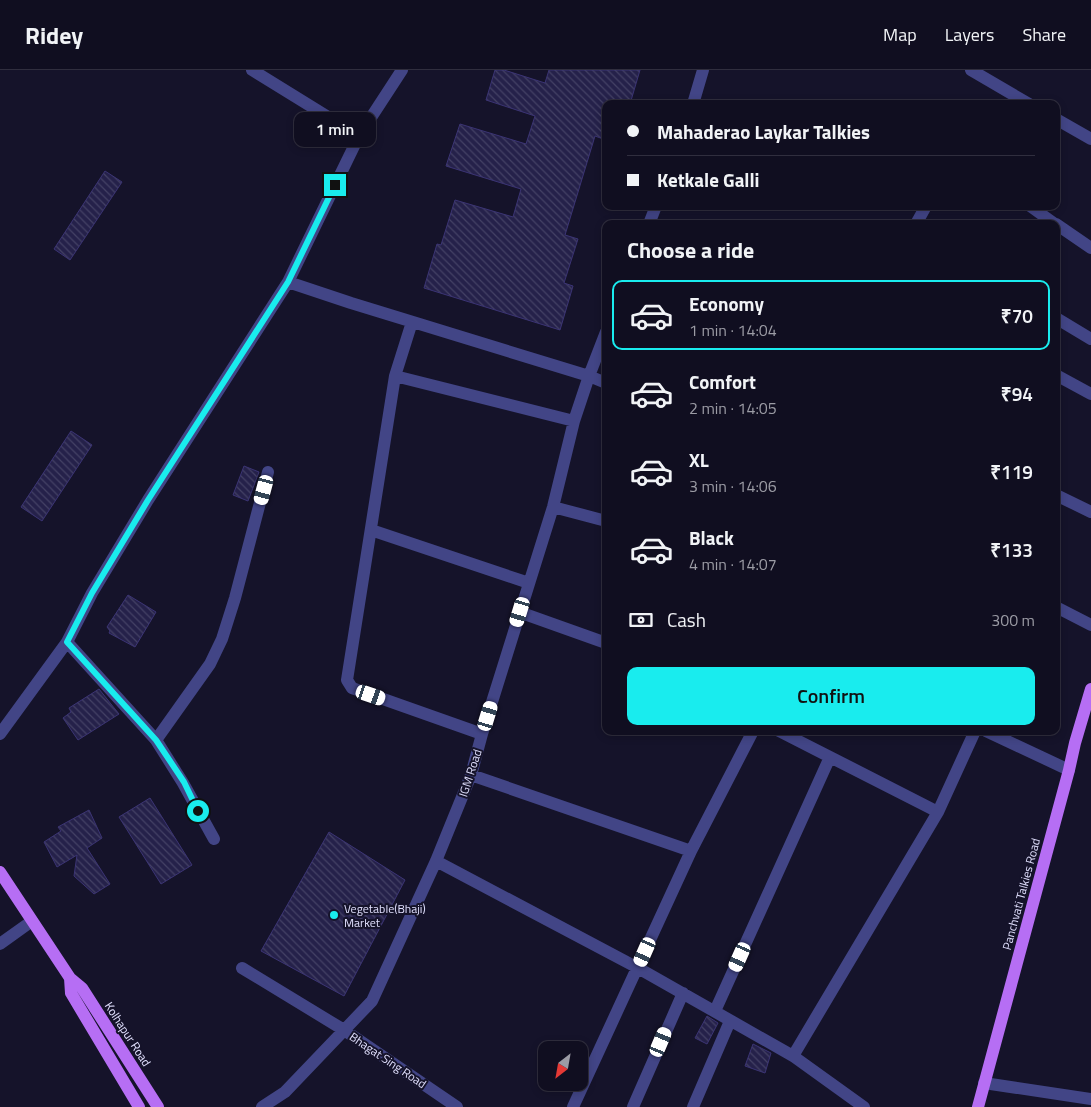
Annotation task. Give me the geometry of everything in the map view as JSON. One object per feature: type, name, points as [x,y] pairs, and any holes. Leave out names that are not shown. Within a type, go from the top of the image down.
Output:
[{"type":"main road","name":"Panchvati Talkies Road","points":[[978,1107],[1075,743],[1091,690]]},
{"type":"main road","name":"Kolhapur Road","points":[[0,872],[70,978],[82,988],[158,1107]]},
{"type":"main road","name":"Kolhapur Road","points":[[70,978],[71,993],[139,1107]]},
{"type":"street","points":[[252,70],[359,136]]},
{"type":"street","points":[[0,734],[67,642],[92,593],[148,500],[288,282],[359,136],[402,70]]},
{"type":"street","points":[[694,100],[703,70]]},
{"type":"street","points":[[971,70],[1022,100]]},
{"type":"street","points":[[1060,121],[1091,139]]},
{"type":"street","points":[[1036,210],[1050,220]]},
{"type":"street","points":[[1060,227],[1091,248]]},
{"type":"street","points":[[288,282],[602,381]]},
{"type":"street","points":[[1060,320],[1091,339]]},
{"type":"street","points":[[412,322],[395,376],[347,680],[352,688],[482,734]]},
{"type":"street","name":"IGM Road","points":[[262,1107],[285,1092],[372,1002],[436,861],[471,775],[553,507],[574,421],[588,376],[602,342]]},
{"type":"street","points":[[395,376],[574,421]]},
{"type":"street","points":[[1060,377],[1091,394]]},
{"type":"street","points":[[156,740],[210,664],[222,639],[235,598],[268,472]]},
{"type":"street","points":[[1060,496],[1091,512]]},
{"type":"street","points":[[553,507],[602,520]]},
{"type":"street","points":[[371,530],[529,583]]},
{"type":"street","points":[[1060,609],[1091,625]]},
{"type":"street","points":[[520,612],[602,642]]},
{"type":"street","points":[[67,642],[156,740],[184,782],[214,839]]},
{"type":"street","points":[[573,1107],[691,851],[751,735]]},
{"type":"street","points":[[787,735],[938,812]]},
{"type":"street","points":[[793,1056],[938,812],[973,735]]},
{"type":"street","points":[[995,735],[1069,770]]},
{"type":"street","points":[[715,1011],[830,756]]},
{"type":"street","points":[[471,775],[691,851]]},
{"type":"street","points":[[436,861],[715,1011],[793,1056],[848,1103],[864,1107]]},
{"type":"street","points":[[0,944],[32,921]]},
{"type":"street","name":"Bhagat Sing Road","points":[[242,968],[344,1030],[457,1107]]},
{"type":"street","points":[[633,1107],[683,993]]},
{"type":"street","points":[[693,1107],[730,1021]]},
{"type":"street","points":[[984,1083],[1091,1099]]},
{"type":"building","points":[[495,70],[504,70],[545,83],[549,70],[640,70],[631,100],[602,100],[602,139],[595,136],[565,235],[578,239],[564,283],[573,286],[560,330],[424,288],[437,244],[441,245],[455,200],[513,217],[521,189],[446,166],[460,124],[526,144],[535,116],[486,100]]},
{"type":"building","points":[[105,171],[122,182],[70,260],[54,249]]},
{"type":"building","points":[[71,431],[92,445],[42,521],[21,507]]},
{"type":"building","points":[[244,466],[259,472],[248,501],[233,495]]},
{"type":"building","points":[[128,595],[156,612],[135,647],[109,633],[110,631],[107,627]]},
{"type":"building","points":[[99,689],[119,714],[78,740],[63,718],[71,712],[69,708]]},
{"type":"building","points":[[150,798],[192,865],[161,884],[119,817]]},
{"type":"building","points":[[89,810],[102,838],[87,848],[110,884],[94,894],[74,876],[77,855],[57,867],[44,842],[61,831],[58,827]]},
{"type":"building","name":"Vegetable(Bhaji) Market","points":[[329,832],[405,880],[344,996],[261,951]]},
{"type":"building","points":[[707,1016],[718,1023],[707,1044],[695,1038]]},
{"type":"building","points":[[753,1044],[771,1053],[765,1073],[745,1066]]},
{"type":"place","name":"Vegetable(Bhaji) Market","points":[[334,915]]},
{"type":"route","points":[[198,811],[184,782],[156,740],[67,642],[92,593],[148,500],[288,282],[335,185]]}]
